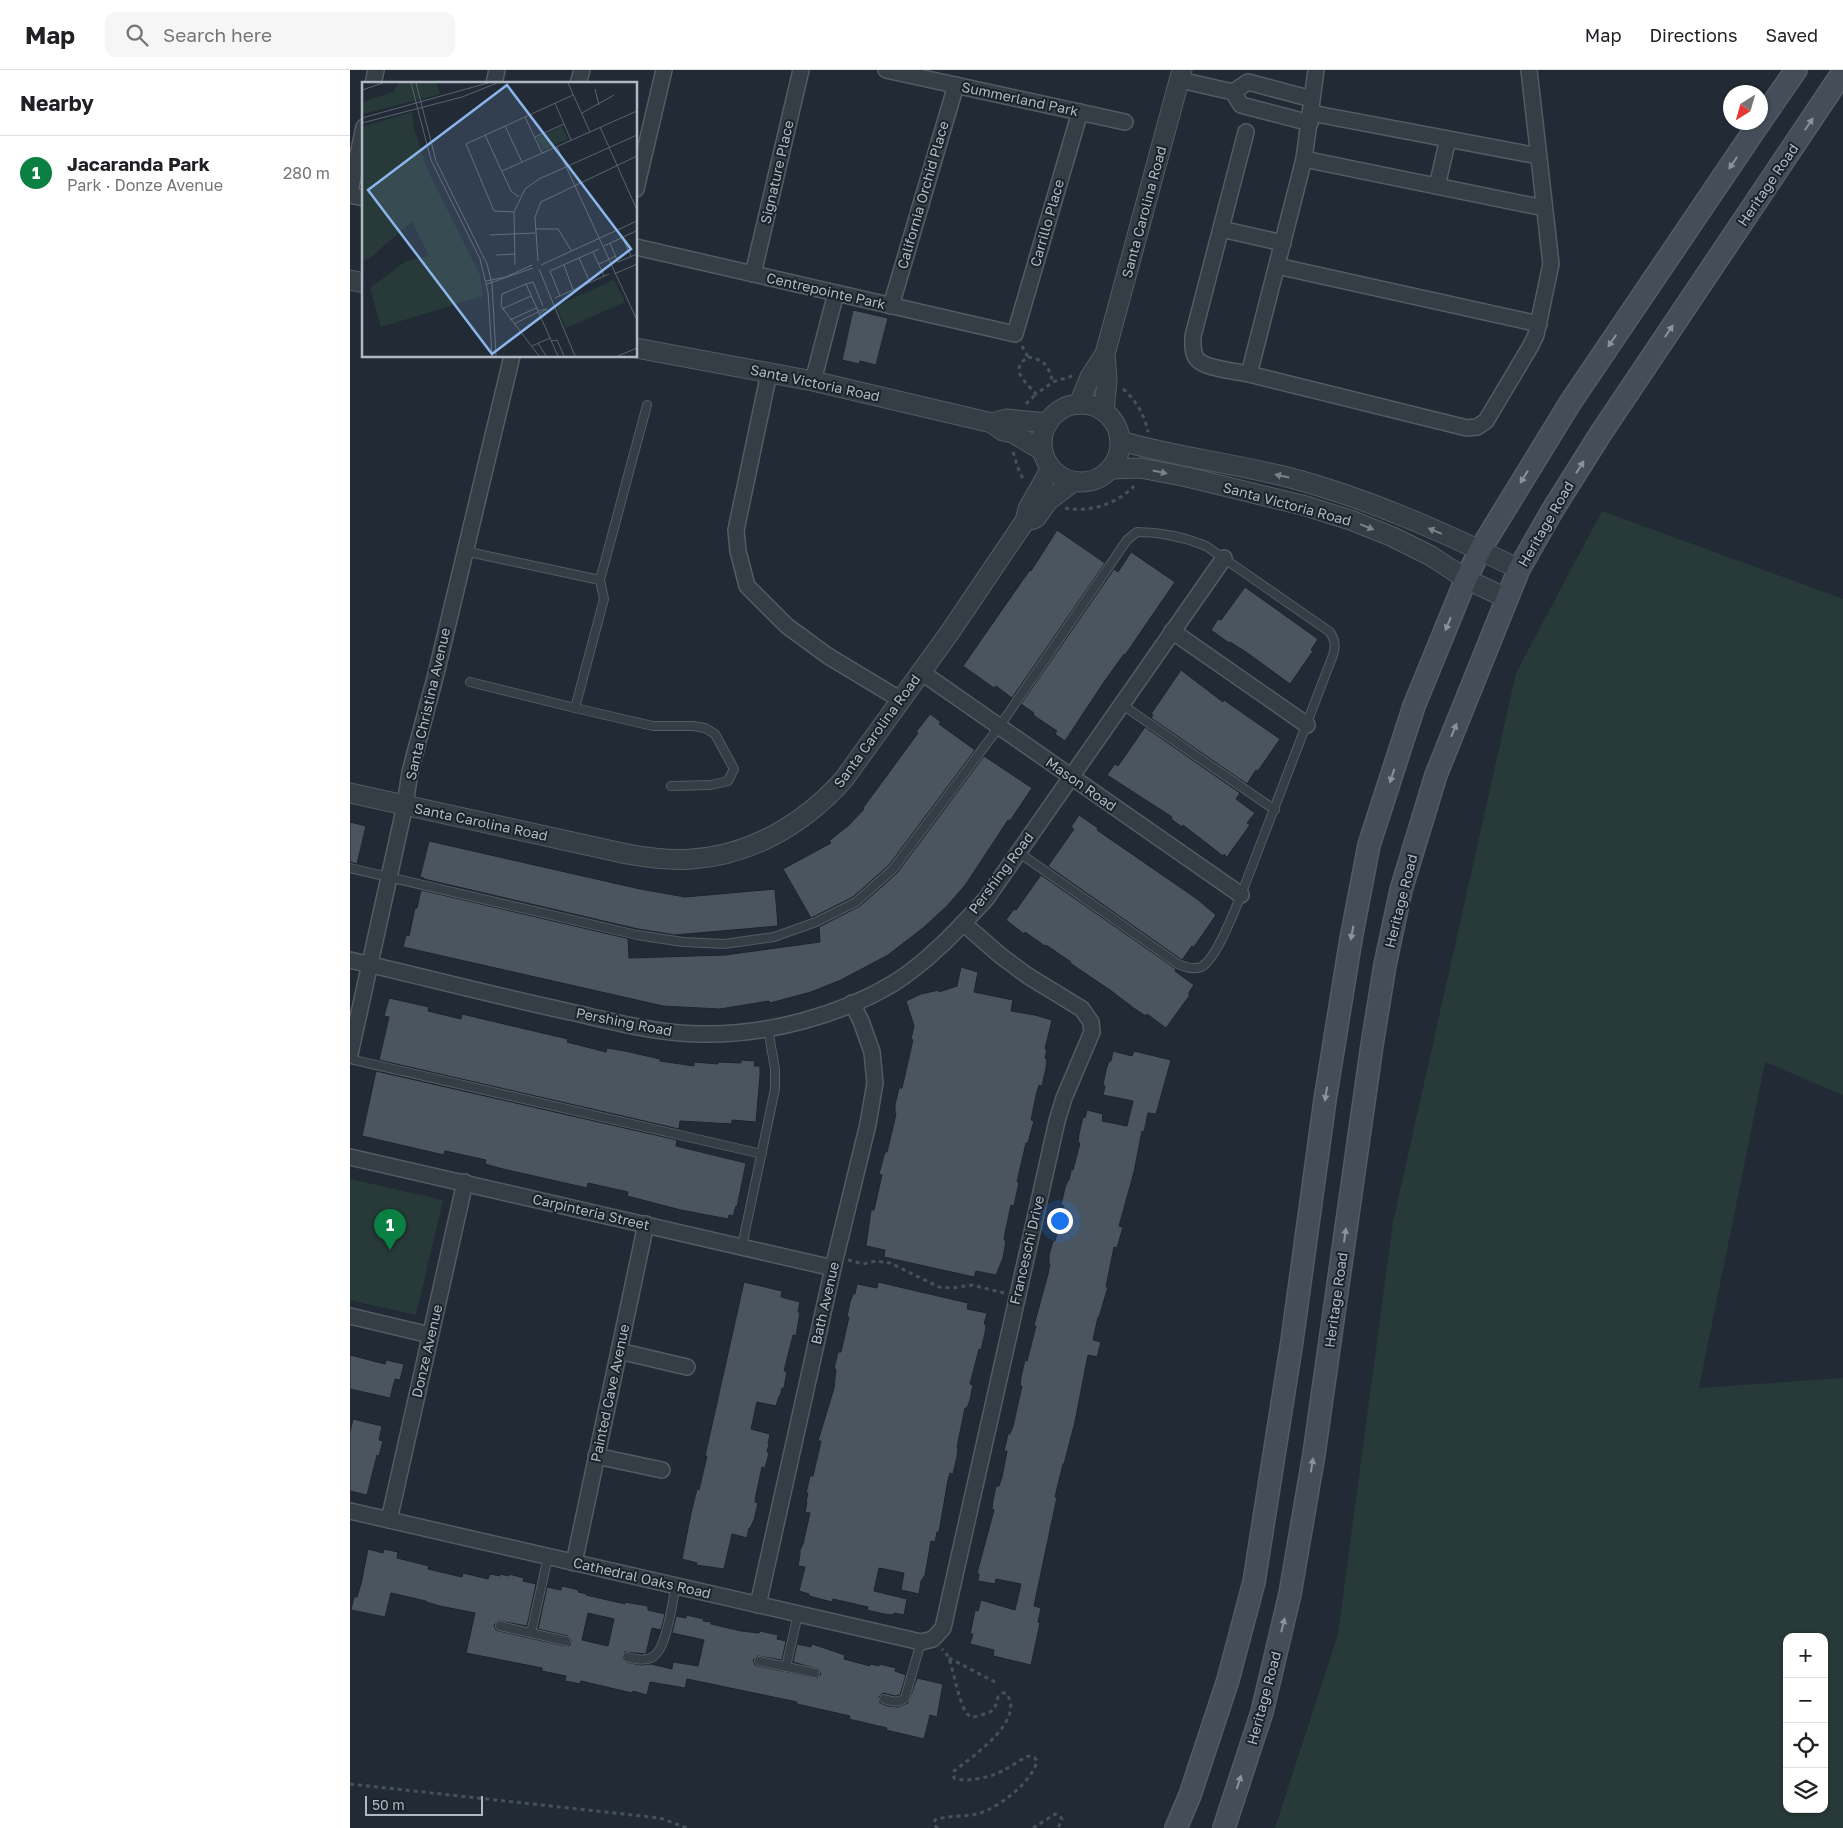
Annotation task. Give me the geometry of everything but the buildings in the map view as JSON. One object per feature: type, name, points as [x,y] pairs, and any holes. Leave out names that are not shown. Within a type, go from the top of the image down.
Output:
[{"type":"main road","points":[[1768,110],[1796,70]]},
{"type":"main road","name":"Heritage Road","points":[[1224,1828],[1262,1712],[1290,1594],[1314,1454],[1385,965],[1402,890],[1436,775],[1506,598],[1519,569],[1552,511],[1601,433],[1843,72]]},
{"type":"main road","points":[[1176,1828],[1190,1795],[1228,1680],[1254,1582],[1292,1341],[1325,1100],[1351,939],[1369,845],[1414,706],[1466,578],[1480,550],[1570,403],[1755,130]]},
{"type":"street","points":[[638,173],[643,132],[664,70]]},
{"type":"street","name":"Signature Place","points":[[753,274],[800,70]]},
{"type":"street","name":"Summerland Park","points":[[886,70],[1125,122]]},
{"type":"street","points":[[1249,374],[1304,158],[1316,70]]},
{"type":"street","points":[[1246,132],[1193,336],[1193,349],[1196,359],[1204,365],[1249,374],[1467,428],[1477,426],[1486,421],[1491,414],[1530,347],[1539,324],[1551,264],[1529,70]]},
{"type":"street","points":[[1181,75],[1233,92],[1241,105],[1267,112],[1311,112],[1538,156]]},
{"type":"street","name":"Santa Carolina Road","points":[[1104,411],[1105,354],[1181,75]]},
{"type":"street","points":[[1233,92],[1248,82],[1273,88],[1311,112]]},
{"type":"street","name":"California Orchid Place","points":[[891,306],[956,85]]},
{"type":"street","points":[[1267,112],[1273,88]]},
{"type":"street","name":"Carrillo Place","points":[[1015,334],[1080,112]]},
{"type":"street","points":[[350,191],[362,136]]},
{"type":"street","points":[[1437,186],[1448,139]]},
{"type":"street","points":[[1304,158],[1544,208]]},
{"type":"street","points":[[1221,229],[1283,243]]},
{"type":"street","name":"Centrepointe Park","points":[[638,247],[1015,334]]},
{"type":"street","points":[[1277,266],[1539,324]]},
{"type":"street","points":[[813,381],[836,293]]},
{"type":"street","name":"Santa Victoria Road","points":[[638,348],[813,381],[992,423],[1003,432],[1013,433],[1047,459]]},
{"type":"street","name":"Santa Carolina Road","points":[[1080,404],[1090,377],[1105,354]]},
{"type":"street","name":"Santa Christina Avenue","points":[[350,1054],[390,877],[410,772],[436,674],[512,358]]},
{"type":"street","points":[[769,373],[736,530],[738,551],[747,586],[787,626],[828,656],[901,700]]},
{"type":"street","points":[[1080,404],[1092,405],[1104,411],[1112,419],[1118,430],[1121,442],[1117,461],[1103,476],[1094,481],[1072,482],[1060,477],[1047,459],[1044,431],[1048,423],[1061,409],[1080,404]]},
{"type":"street","name":"Santa Victoria Road","points":[[992,423],[1006,419],[1048,423]]},
{"type":"street","name":"Santa Victoria Road","points":[[1121,442],[1188,458],[1286,477],[1348,495],[1480,550],[1519,569]]},
{"type":"street","name":"Santa Carolina Road","points":[[350,793],[627,854],[673,859],[719,856],[758,843],[782,832],[825,800],[844,779],[921,672],[1025,521],[1047,459]]},
{"type":"street","name":"Santa Victoria Road","points":[[1111,469],[1143,468],[1306,506],[1353,521],[1393,537],[1431,556],[1466,578],[1506,598]]},
{"type":"street","name":"Santa Carolina Road","points":[[1025,521],[1036,518],[1048,501],[1072,482]]},
{"type":"street","name":"Pershing Road","points":[[350,960],[537,1005],[666,1032],[710,1034],[768,1028],[810,1019],[852,1003],[894,982],[926,958],[986,899],[1224,558]]},
{"type":"street","points":[[1172,632],[1307,725]]},
{"type":"street","name":"Mason Road","points":[[921,672],[1241,895]]},
{"type":"street","name":"Franceschi Drive","points":[[928,1640],[943,1628],[1057,1122],[1064,1098],[1092,1032],[1091,1022],[1082,1009],[1028,976],[1001,956],[963,923]]},
{"type":"street","name":"Bath Avenue","points":[[758,1605],[834,1262],[868,1124],[875,1082],[872,1052],[861,1020],[852,1003]]},
{"type":"street","name":"Carpinteria Street","points":[[350,1157],[742,1246],[834,1262]]},
{"type":"street","name":"Donze Avenue","points":[[389,1520],[465,1182]]},
{"type":"street","name":"Painted Cave Avenue","points":[[574,1563],[646,1224]]},
{"type":"street","points":[[350,1316],[430,1335]]},
{"type":"street","points":[[619,1350],[687,1367]]},
{"type":"street","points":[[596,1456],[662,1470]]},
{"type":"street","name":"Cathedral Oaks Road","points":[[350,1511],[798,1614],[928,1640]]},
{"type":"lane","points":[[575,708],[604,599],[600,580],[647,405]]},
{"type":"lane","points":[[350,868],[637,935],[683,942],[724,944],[774,937],[816,922],[856,902],[893,869],[999,727],[1127,540],[1137,532],[1154,532],[1189,539],[1206,546],[1330,632],[1334,639],[1333,655],[1241,895],[1226,931],[1208,962],[1200,967],[1190,968],[1178,964],[1018,852]]},
{"type":"lane","points":[[464,551],[600,580]]},
{"type":"lane","points":[[470,682],[653,726],[693,726],[705,728],[715,734],[734,769],[728,781],[671,786]]},
{"type":"lane","points":[[1121,704],[1274,810]]},
{"type":"lane","points":[[742,1246],[775,1089],[768,1028]]},
{"type":"lane","points":[[350,1060],[762,1154]]},
{"type":"lane","points":[[531,1633],[548,1557]]},
{"type":"lane","points":[[628,1657],[646,1660],[660,1650],[676,1586]]},
{"type":"lane","points":[[786,1667],[798,1614]]},
{"type":"lane","points":[[500,1626],[566,1642]]},
{"type":"lane","points":[[884,1699],[895,1702],[905,1698],[928,1640]]},
{"type":"lane","points":[[759,1661],[815,1673]]},
{"type":"path","points":[[1015,334],[1028,357]]},
{"type":"path","points":[[1053,382],[1050,370],[1041,360],[1028,357],[1022,361],[1019,376],[1036,394],[1053,382],[1079,376]]},
{"type":"path","points":[[1120,387],[1136,403],[1146,423],[1149,440]]},
{"type":"path","points":[[1012,449],[1018,468],[1028,485]]},
{"type":"path","points":[[1063,508],[1088,509],[1102,506],[1130,490],[1137,482]]},
{"type":"path","points":[[834,1262],[863,1264],[876,1261],[890,1263],[939,1287],[952,1288],[972,1285],[1017,1297]]},
{"type":"path","points":[[928,1640],[949,1657],[995,1682]]},
{"type":"path","points":[[938,1828],[934,1825],[935,1820],[980,1813],[1008,1797],[1024,1783],[1037,1761],[1035,1758],[1028,1756],[1002,1771],[986,1776],[965,1780],[954,1778],[954,1771],[998,1734],[1009,1717],[1011,1708],[1010,1698],[1006,1693],[1003,1693],[998,1697],[996,1705],[990,1712],[972,1717],[968,1715],[963,1708],[949,1657]]},
{"type":"path","points":[[350,1784],[660,1818],[687,1828]]},
{"type":"path","points":[[1033,1828],[1055,1814],[1062,1818],[1058,1828]]},
{"type":"shaded area","points":[[1602,511],[1843,599],[1843,1095],[1765,1062],[1699,1388],[1843,1378],[1843,1828],[1275,1828],[1338,1634],[1393,1222],[1516,673]]},
{"type":"shaded area","points":[[350,1179],[443,1200],[416,1315],[350,1300]]},
{"type":"place","name":"Jacaranda Park","points":[[390,1250]]}]
